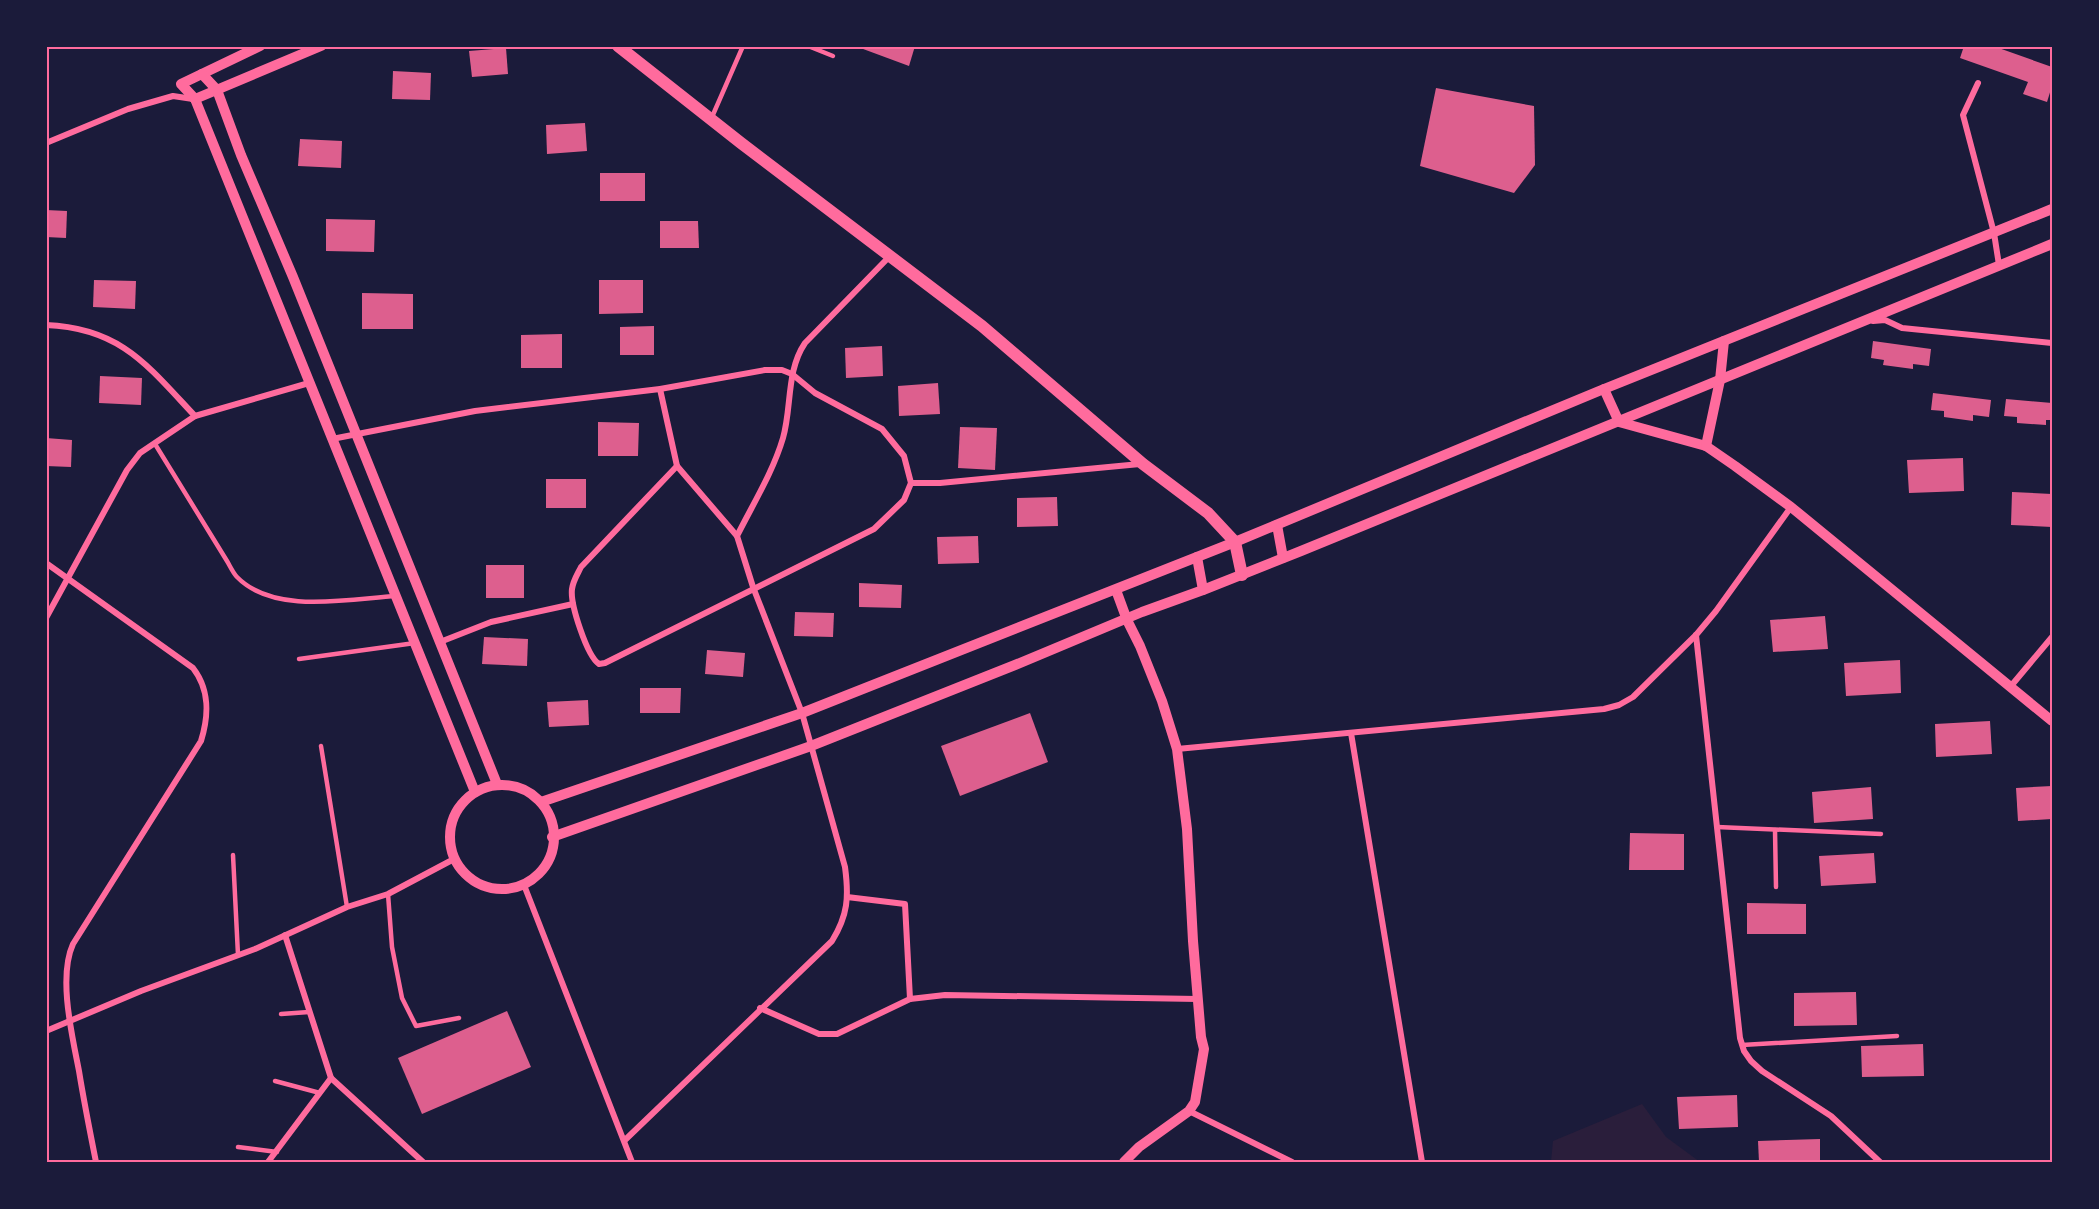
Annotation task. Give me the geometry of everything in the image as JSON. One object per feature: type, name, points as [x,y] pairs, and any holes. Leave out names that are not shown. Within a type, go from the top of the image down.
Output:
[{"type":"main road","points":[[618,46],[711,120],[982,326],[1143,464],[1208,513],[1235,542],[1242,575]]},
{"type":"street","points":[[173,96],[181,84],[260,46]]},
{"type":"street","points":[[46,143],[128,109],[173,96],[195,99],[321,46]]},
{"type":"street","points":[[202,74],[217,90],[241,155],[293,277],[497,784]]},
{"type":"street","points":[[1978,83],[1963,115],[1994,233],[1999,264]]},
{"type":"street","points":[[181,84],[195,99],[475,792]]},
{"type":"street","points":[[541,802],[802,713],[1116,590],[1604,389],[2052,209]]},
{"type":"street","points":[[552,837],[811,746],[1142,612],[1242,575],[2052,244]]},
{"type":"street","points":[[737,536],[778,453],[787,421],[792,374],[798,353],[805,343],[890,256]]},
{"type":"street","points":[[1857,323],[1885,320],[1902,328],[2052,343]]},
{"type":"street","points":[[46,325],[74,328],[100,335],[121,345],[142,360],[195,416]]},
{"type":"street","points":[[1706,446],[1720,380],[1724,341]]},
{"type":"street","points":[[332,439],[475,411],[660,389],[765,370],[782,370],[792,374],[815,393],[882,429],[904,456],[911,483],[904,500],[874,529],[599,664],[591,656],[573,604],[572,591],[575,579],[581,567],[677,466]]},
{"type":"street","points":[[46,618],[127,470],[140,453],[195,416],[309,383]]},
{"type":"street","points":[[625,1140],[832,941],[842,924],[847,906],[845,867],[802,713],[753,587],[737,536],[677,466],[660,389]]},
{"type":"street","points":[[1604,389],[1619,422]]},
{"type":"street","points":[[1619,422],[1706,446],[1791,507],[2052,721]]},
{"type":"street","points":[[911,483],[940,483],[1143,464]]},
{"type":"street","points":[[1177,748],[1604,709],[1619,705],[1633,697],[1696,635],[1791,507]]},
{"type":"street","points":[[1277,525],[1283,558]]},
{"type":"street","points":[[1197,557],[1203,590]]},
{"type":"street","points":[[46,563],[194,668],[202,679],[206,692],[206,724],[201,741],[68,954],[66,972],[70,1022],[96,1162]]},
{"type":"street","points":[[1116,590],[1162,701],[1177,748],[1187,829],[1193,941],[1204,1049],[1195,1102],[1189,1111],[1124,1162]]},
{"type":"street","points":[[440,642],[491,622],[573,604]]},
{"type":"street","points":[[1696,635],[1742,1045],[1751,1061],[1762,1071],[1831,1116],[1880,1162]]},
{"type":"street","points":[[2010,686],[2052,637]]},
{"type":"street","points":[[1351,733],[1422,1162]]},
{"type":"street","points":[[497,784],[510,785],[527,790],[541,802],[550,817],[552,852],[544,868],[531,881],[515,888],[499,890],[483,886],[468,878],[454,859],[450,834],[453,818],[462,803],[475,792],[497,784]]},
{"type":"street","points":[[46,1031],[141,991],[238,955],[347,907],[388,894],[454,859]]},
{"type":"street","points":[[524,885],[633,1162]]},
{"type":"street","points":[[847,897],[905,904],[910,999]]},
{"type":"street","points":[[285,935],[331,1078],[423,1162]]},
{"type":"street","points":[[760,1008],[819,1034],[829,1035],[837,1034],[910,999],[945,995],[1198,999]]},
{"type":"street","points":[[268,1162],[331,1078]]},
{"type":"street","points":[[1189,1111],[1292,1162]]},
{"type":"lane","points":[[711,120],[743,46]]},
{"type":"lane","points":[[808,46],[833,56]]},
{"type":"lane","points":[[155,444],[227,561],[237,576],[249,586],[263,593],[302,602],[396,596]]},
{"type":"lane","points":[[299,659],[415,643]]},
{"type":"lane","points":[[321,746],[347,907]]},
{"type":"lane","points":[[1717,827],[1881,834]]},
{"type":"lane","points":[[1775,830],[1776,887]]},
{"type":"lane","points":[[233,855],[238,955]]},
{"type":"lane","points":[[388,894],[392,947],[402,998],[416,1026],[459,1018]]},
{"type":"lane","points":[[281,1014],[309,1012]]},
{"type":"lane","points":[[1742,1045],[1897,1036]]},
{"type":"lane","points":[[276,1081],[320,1093]]},
{"type":"lane","points":[[238,1147],[277,1152]]},
{"type":"shaded area","points":[[1642,1104],[1666,1137],[1700,1162],[1551,1162],[1553,1141]]},
{"type":"building","points":[[855,46],[915,46],[909,66]]},
{"type":"building","points":[[1964,46],[1993,46],[2052,67],[2052,86],[2047,102],[2023,94],[2028,82],[1960,58]]},
{"type":"building","points":[[506,48],[508,74],[472,77],[469,51]]},
{"type":"building","points":[[393,71],[431,73],[430,100],[392,99]]},
{"type":"building","points":[[1436,88],[1534,106],[1535,165],[1514,193],[1420,166]]},
{"type":"building","points":[[585,123],[587,151],[547,154],[546,125]]},
{"type":"building","points":[[300,139],[342,141],[341,168],[298,166]]},
{"type":"building","points":[[600,173],[645,173],[645,201],[600,201]]},
{"type":"building","points":[[46,210],[67,211],[66,238],[46,237]]},
{"type":"building","points":[[326,219],[375,220],[374,252],[326,251]]},
{"type":"building","points":[[660,221],[698,221],[699,248],[660,248]]},
{"type":"building","points":[[94,280],[136,281],[135,309],[93,307]]},
{"type":"building","points":[[599,280],[643,280],[643,313],[599,314]]},
{"type":"building","points":[[362,293],[413,294],[413,329],[362,329]]},
{"type":"building","points":[[654,326],[654,355],[620,355],[620,327]]},
{"type":"building","points":[[562,334],[562,368],[521,368],[521,335]]},
{"type":"building","points":[[1873,341],[1931,349],[1929,366],[1913,364],[1913,369],[1883,365],[1884,360],[1871,358]]},
{"type":"building","points":[[882,346],[883,376],[846,378],[845,348]]},
{"type":"building","points":[[100,376],[142,378],[141,405],[99,403]]},
{"type":"building","points":[[938,383],[940,414],[899,416],[898,386]]},
{"type":"building","points":[[1933,393],[1991,400],[1989,417],[1973,415],[1973,421],[1944,417],[1944,411],[1931,410]]},
{"type":"building","points":[[2006,399],[2052,403],[2052,420],[2046,420],[2046,425],[2017,423],[2017,417],[2004,416]]},
{"type":"building","points":[[598,422],[639,423],[638,456],[598,456]]},
{"type":"building","points":[[960,427],[997,428],[995,470],[958,468]]},
{"type":"building","points":[[46,438],[72,440],[71,467],[46,466]]},
{"type":"building","points":[[1963,458],[1964,491],[1909,493],[1907,460]]},
{"type":"building","points":[[546,479],[586,479],[586,508],[546,508]]},
{"type":"building","points":[[2012,492],[2052,494],[2052,527],[2011,525]]},
{"type":"building","points":[[1057,497],[1058,526],[1017,527],[1017,498]]},
{"type":"building","points":[[978,536],[979,563],[938,564],[937,537]]},
{"type":"building","points":[[486,565],[524,565],[524,598],[486,598]]},
{"type":"building","points":[[859,583],[902,585],[901,608],[859,607]]},
{"type":"building","points":[[795,612],[834,613],[833,637],[794,636]]},
{"type":"building","points":[[1825,616],[1828,649],[1773,652],[1770,620]]},
{"type":"building","points":[[484,637],[528,639],[527,666],[482,664]]},
{"type":"building","points":[[707,650],[745,653],[743,677],[705,674]]},
{"type":"building","points":[[1900,660],[1901,693],[1846,696],[1844,663]]},
{"type":"building","points":[[640,688],[681,688],[680,713],[640,713]]},
{"type":"building","points":[[588,700],[589,725],[549,727],[547,702]]},
{"type":"building","points":[[1030,713],[1048,762],[960,796],[941,746]]},
{"type":"building","points":[[1990,721],[1992,754],[1936,757],[1935,724]]},
{"type":"building","points":[[2052,786],[2052,819],[2018,821],[2016,788]]},
{"type":"building","points":[[1871,787],[1873,819],[1814,823],[1812,792]]},
{"type":"building","points":[[1630,833],[1684,834],[1684,870],[1629,870]]},
{"type":"building","points":[[1874,853],[1876,883],[1821,886],[1819,856]]},
{"type":"building","points":[[1747,903],[1806,904],[1806,934],[1747,934]]},
{"type":"building","points":[[1856,992],[1857,1025],[1794,1026],[1794,993]]},
{"type":"building","points":[[507,1011],[531,1067],[422,1114],[398,1058]]},
{"type":"building","points":[[1923,1044],[1924,1076],[1862,1077],[1861,1046]]},
{"type":"building","points":[[1737,1095],[1738,1127],[1679,1129],[1677,1097]]},
{"type":"building","points":[[1820,1139],[1820,1162],[1759,1162],[1758,1141]]}]
